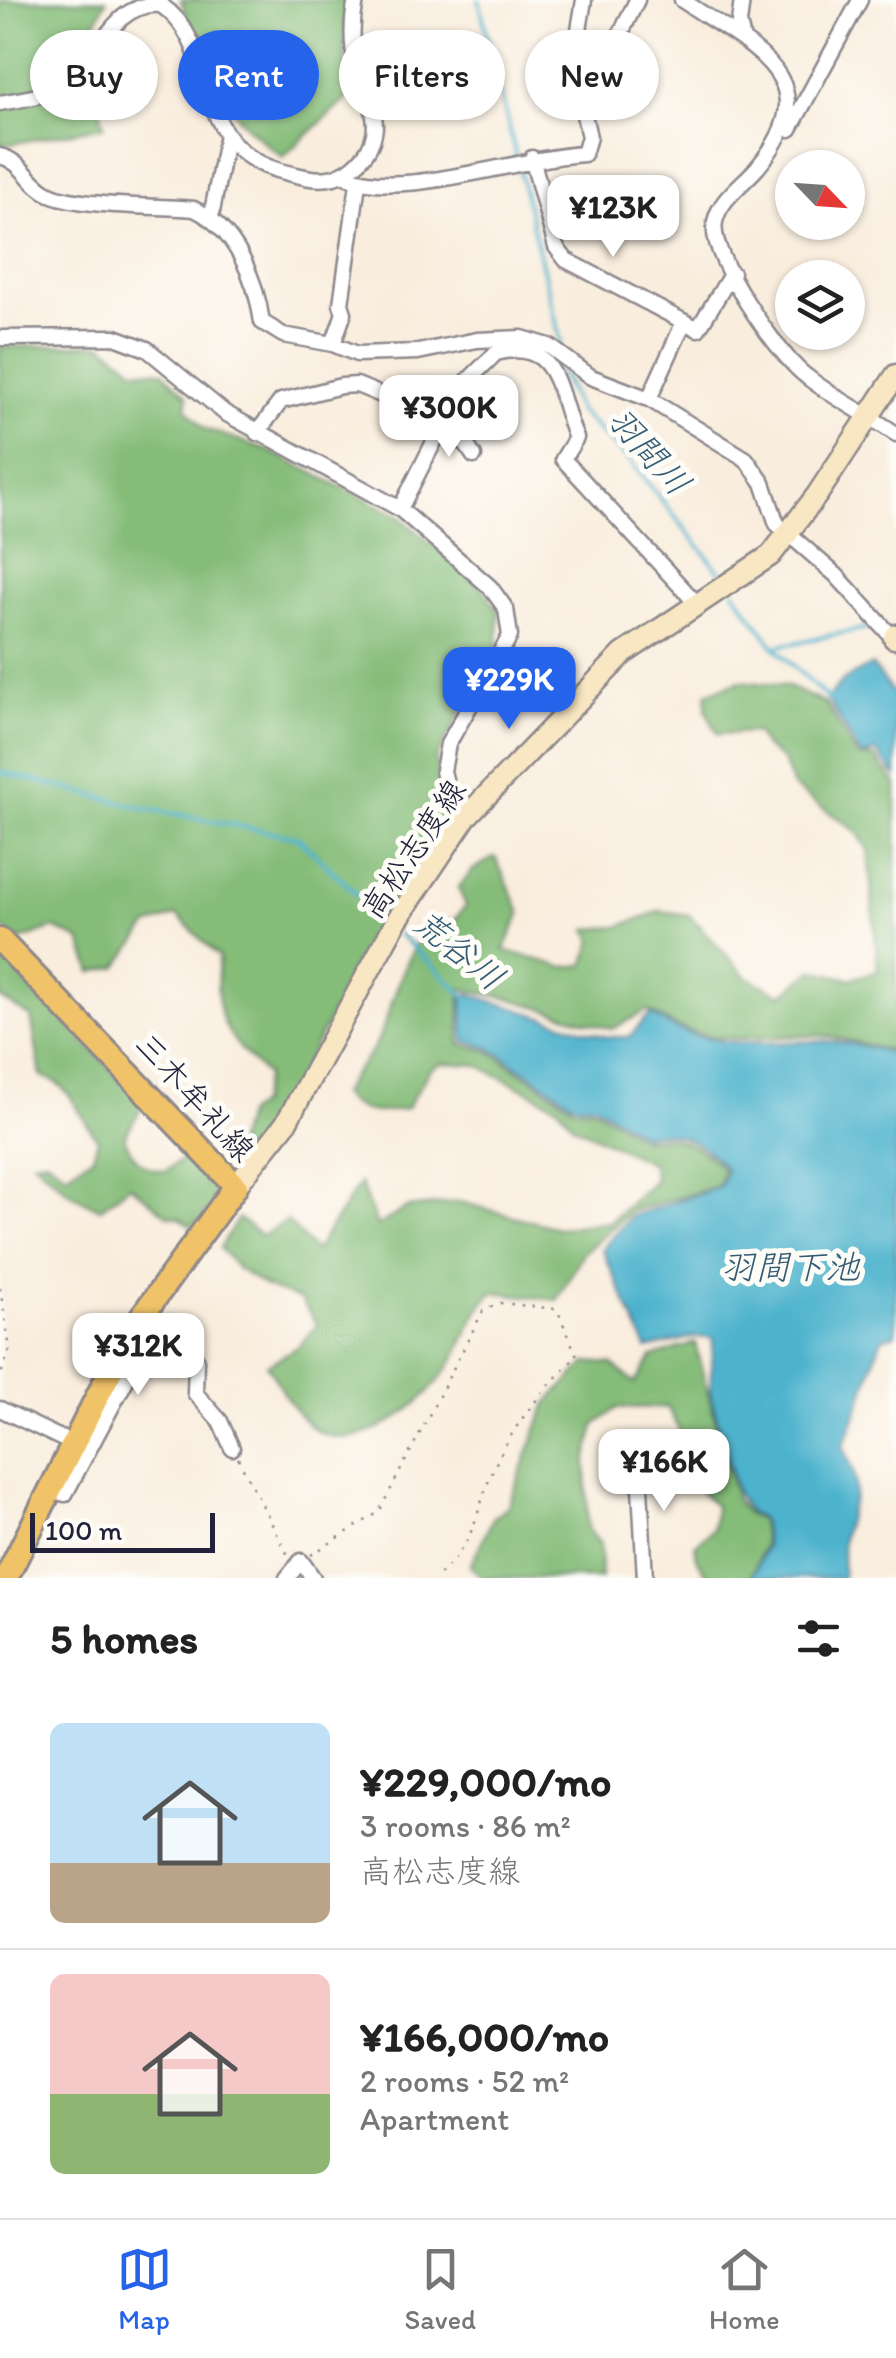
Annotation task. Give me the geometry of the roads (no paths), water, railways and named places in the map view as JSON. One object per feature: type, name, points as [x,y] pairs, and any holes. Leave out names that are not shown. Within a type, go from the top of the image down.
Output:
[{"type":"main road","name":"高松志度線","points":[[236,1186],[286,1122],[416,889],[466,817],[623,654],[770,555],[896,376]]},
{"type":"main road","name":"三木牟礼線","points":[[0,940],[30,966],[236,1186],[129,1334],[6,1578]]},
{"type":"street","points":[[0,103],[63,86],[92,59],[117,19],[152,3],[172,13],[183,28],[204,88],[227,134],[256,162],[310,178],[342,174],[358,163],[374,135],[375,118],[352,44],[356,0]]},
{"type":"street","points":[[578,30],[584,0]]},
{"type":"street","points":[[622,30],[637,0]]},
{"type":"street","points":[[682,0],[744,40],[779,71],[790,102],[787,118],[758,167]]},
{"type":"street","points":[[742,0],[744,40]]},
{"type":"street","points":[[860,0],[781,148],[734,191],[714,222],[718,250],[787,359],[806,377],[896,434]]},
{"type":"street","points":[[342,174],[358,183],[404,185],[522,160],[584,154],[588,149],[583,120]]},
{"type":"street","points":[[211,217],[227,134]]},
{"type":"street","points":[[0,156],[18,164],[37,186],[60,197],[194,209],[211,217],[250,272],[262,322],[270,330],[333,344],[346,352],[381,355],[477,340],[522,338],[590,377],[649,399],[746,459],[763,483],[777,524],[836,575],[895,638]]},
{"type":"street","points":[[522,160],[560,256],[698,330],[732,272]]},
{"type":"street","points":[[333,344],[344,313],[341,304],[358,183]]},
{"type":"street","points":[[649,399],[684,322]]},
{"type":"street","points":[[0,338],[114,337],[147,348],[224,413],[400,509],[490,587],[506,609],[510,636],[448,744],[443,772],[449,795],[466,817]]},
{"type":"street","points":[[400,509],[444,409],[496,353],[510,349],[546,351]]},
{"type":"street","points":[[546,351],[576,438],[564,458],[698,604]]},
{"type":"street","points":[[257,433],[281,401],[357,385],[398,402],[444,409],[474,456]]},
{"type":"street","points":[[48,1490],[65,1494],[148,1339],[191,1346],[196,1360],[194,1393],[220,1421],[232,1448]]},
{"type":"street","points":[[0,1410],[71,1443]]},
{"type":"street","points":[[638,1452],[645,1578]]},
{"type":"street","points":[[294,1569],[313,1578]]},
{"type":"water","points":[[872,665],[896,697],[896,777],[876,751],[862,757],[827,699],[844,680]]},
{"type":"water","name":"羽間下池","points":[[463,995],[608,1037],[629,1037],[650,1014],[690,1034],[732,1042],[829,1041],[890,1052],[896,1046],[896,1334],[882,1338],[843,1446],[854,1474],[855,1493],[843,1537],[843,1578],[752,1578],[766,1545],[762,1519],[749,1513],[737,1493],[710,1392],[713,1338],[693,1337],[647,1349],[602,1249],[631,1216],[720,1187],[726,1170],[709,1152],[689,1140],[667,1134],[643,1135],[594,1104],[575,1104],[490,1048],[464,1041]]},
{"type":"waterway","name":"羽間川","points":[[479,0],[517,161]]},
{"type":"waterway","name":"羽間川","points":[[519,170],[561,343]]},
{"type":"waterway","name":"羽間川","points":[[554,356],[578,410],[629,460],[721,573]]},
{"type":"waterway","name":"羽間川","points":[[734,591],[774,647],[829,700]]},
{"type":"waterway","points":[[774,647],[877,626]]},
{"type":"waterway","name":"荒谷川","points":[[0,772],[144,808],[297,837],[388,924]]},
{"type":"waterway","name":"荒谷川","points":[[399,934],[465,996]]}]
